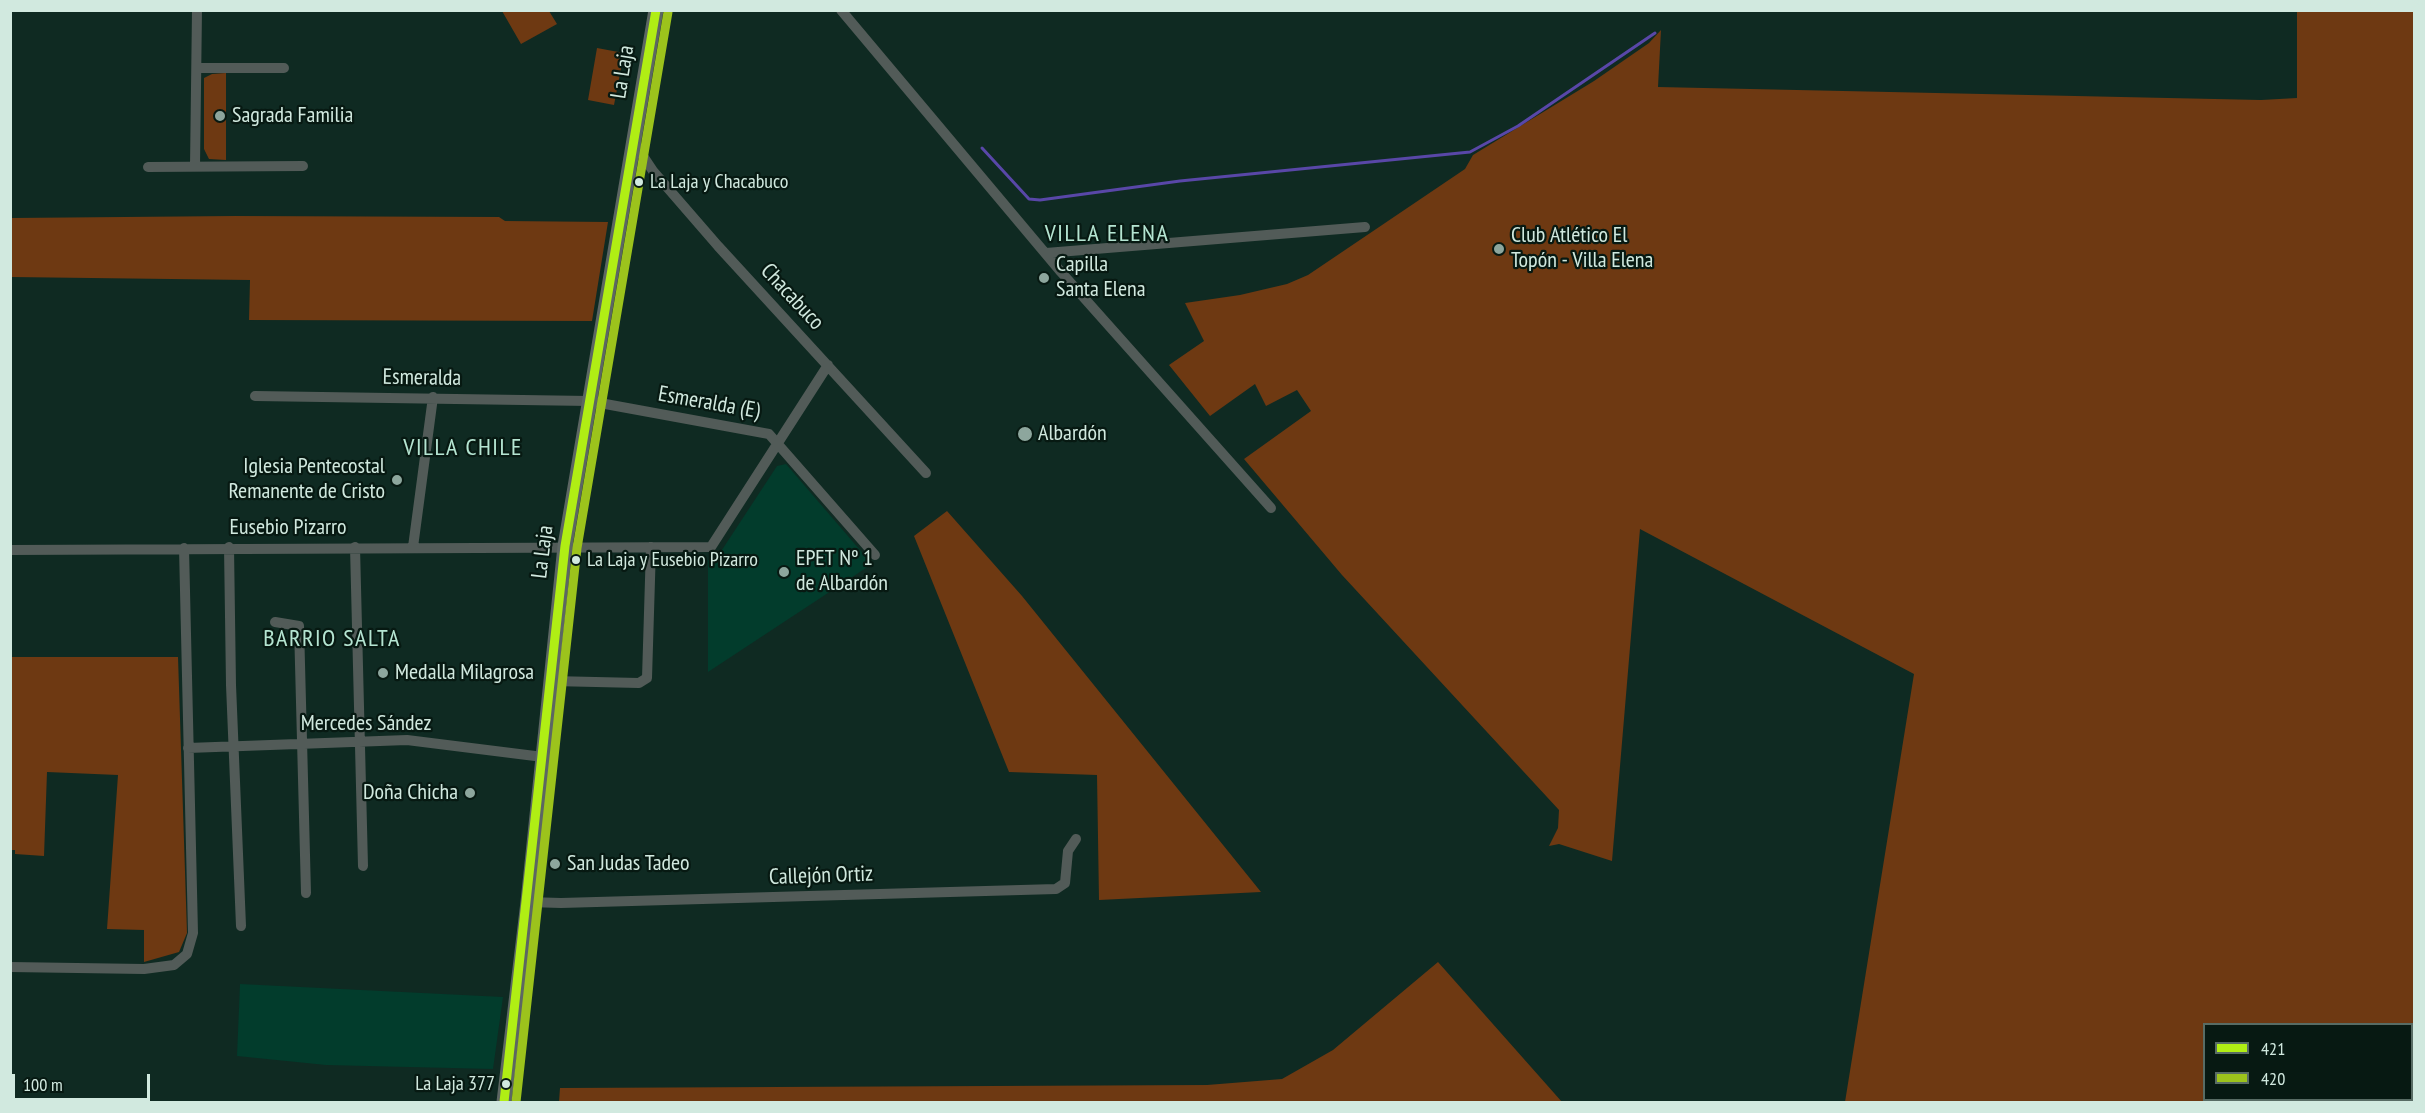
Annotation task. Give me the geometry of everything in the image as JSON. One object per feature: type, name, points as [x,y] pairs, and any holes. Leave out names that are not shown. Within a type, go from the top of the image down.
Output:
[{"type":"main road","name":"La Laja","points":[[504,1102],[528,902],[565,546],[656,10]]},
{"type":"street","points":[[195,166],[197,10]]},
{"type":"street","points":[[841,10],[1046,254],[1271,508]]},
{"type":"street","points":[[198,68],[284,68]]},
{"type":"street","name":"Chacabuco","points":[[635,144],[653,171],[718,246],[926,473]]},
{"type":"street","points":[[148,167],[303,166]]},
{"type":"street","points":[[1046,254],[1365,227]]},
{"type":"street","points":[[778,444],[828,365]]},
{"type":"street","name":"Esmeralda","points":[[255,396],[589,401]]},
{"type":"street","points":[[413,547],[433,397]]},
{"type":"street","name":"Esmeralda (E)","points":[[589,401],[769,434],[875,555]]},
{"type":"street","name":"Eusebio Pizarro","points":[[10,550],[229,547],[711,547],[778,444]]},
{"type":"street","points":[[229,547],[233,746],[241,926]]},
{"type":"street","points":[[356,547],[363,866]]},
{"type":"street","points":[[552,681],[639,683],[648,678],[651,547]]},
{"type":"street","points":[[10,967],[144,969],[174,965],[187,954],[193,933],[184,548]]},
{"type":"street","points":[[275,622],[299,626],[306,893]]},
{"type":"street","name":"Mercedes Sández","points":[[188,748],[362,741],[441,743],[543,757]]},
{"type":"street","name":"Callejón Ortiz","points":[[528,902],[561,903],[1056,889],[1065,883],[1068,851],[1076,839]]},
{"type":"shaded area","points":[[502,11],[549,11],[557,24],[521,44]]},
{"type":"shaded area","points":[[2297,11],[2414,11],[2414,1102],[1845,1102],[1914,674],[1640,529],[1612,861],[1559,844],[1549,846],[1558,828],[1559,810],[1342,575],[1244,459],[1311,411],[1297,390],[1266,406],[1255,384],[1210,416],[1169,365],[1204,341],[1185,303],[1240,295],[1287,284],[1308,275],[1465,169],[1473,155],[1594,81],[1649,43],[1661,30],[1658,87],[2261,100],[2297,98]]},
{"type":"shaded area","points":[[597,48],[624,53],[614,105],[588,100]]},
{"type":"shaded area","points":[[226,73],[226,160],[209,159],[204,149],[204,78],[212,74]]},
{"type":"shaded area","points":[[499,217],[505,221],[608,222],[592,321],[249,320],[250,280],[11,277],[11,218]]},
{"type":"shaded area","name":"EPET Nº 1 de Albardón","points":[[786,464],[872,564],[708,672],[708,560],[716,559],[777,466]]},
{"type":"shaded area","points":[[947,511],[1022,596],[1261,892],[1099,900],[1097,775],[1009,772],[914,536]]},
{"type":"shaded area","points":[[10,657],[178,657],[187,933],[179,952],[144,962],[144,930],[107,929],[118,775],[47,772],[44,856],[15,854],[15,850],[11,850]]},
{"type":"shaded area","points":[[1438,962],[1562,1102],[559,1102],[560,1088],[1207,1085],[1282,1079],[1333,1050]]},
{"type":"shaded area","points":[[240,984],[503,997],[493,1069],[326,1065],[237,1056]]},
{"type":"waterway","points":[[982,148],[1029,199],[1040,200],[1180,181],[1470,152],[1518,126],[1655,33]]},
{"type":"transit line","name":"421","points":[[504,1102],[565,546],[656,10]]},
{"type":"transit line","name":"420","points":[[516,1102],[577,548],[668,12]]},
{"type":"place","name":"Sagrada Familia","points":[[220,116]]},
{"type":"place","name":"La Laja y Chacabuco","points":[[639,182]]},
{"type":"place","name":"Club Atlético El Topón - Villa Elena","points":[[1499,249]]},
{"type":"place","name":"Capilla Santa Elena","points":[[1044,278]]},
{"type":"place","name":"Albardón","points":[[1025,434]]},
{"type":"place","name":"Iglesia Pentecostal Remanente de Cristo","points":[[397,480]]},
{"type":"place","name":"La Laja y Eusebio Pizarro","points":[[576,560]]},
{"type":"place","name":"EPET Nº 1 de Albardón","points":[[784,572]]},
{"type":"place","name":"Medalla Milagrosa","points":[[383,673]]},
{"type":"place","name":"Doña Chicha","points":[[470,793]]},
{"type":"place","name":"San Judas Tadeo","points":[[555,864]]},
{"type":"place","name":"La Laja 377","points":[[506,1084]]},
{"type":"district","name":"VILLA ELENA","points":[[1107,234]]},
{"type":"district","name":"VILLA CHILE","points":[[463,448]]},
{"type":"district","name":"BARRIO SALTA","points":[[332,639]]}]
